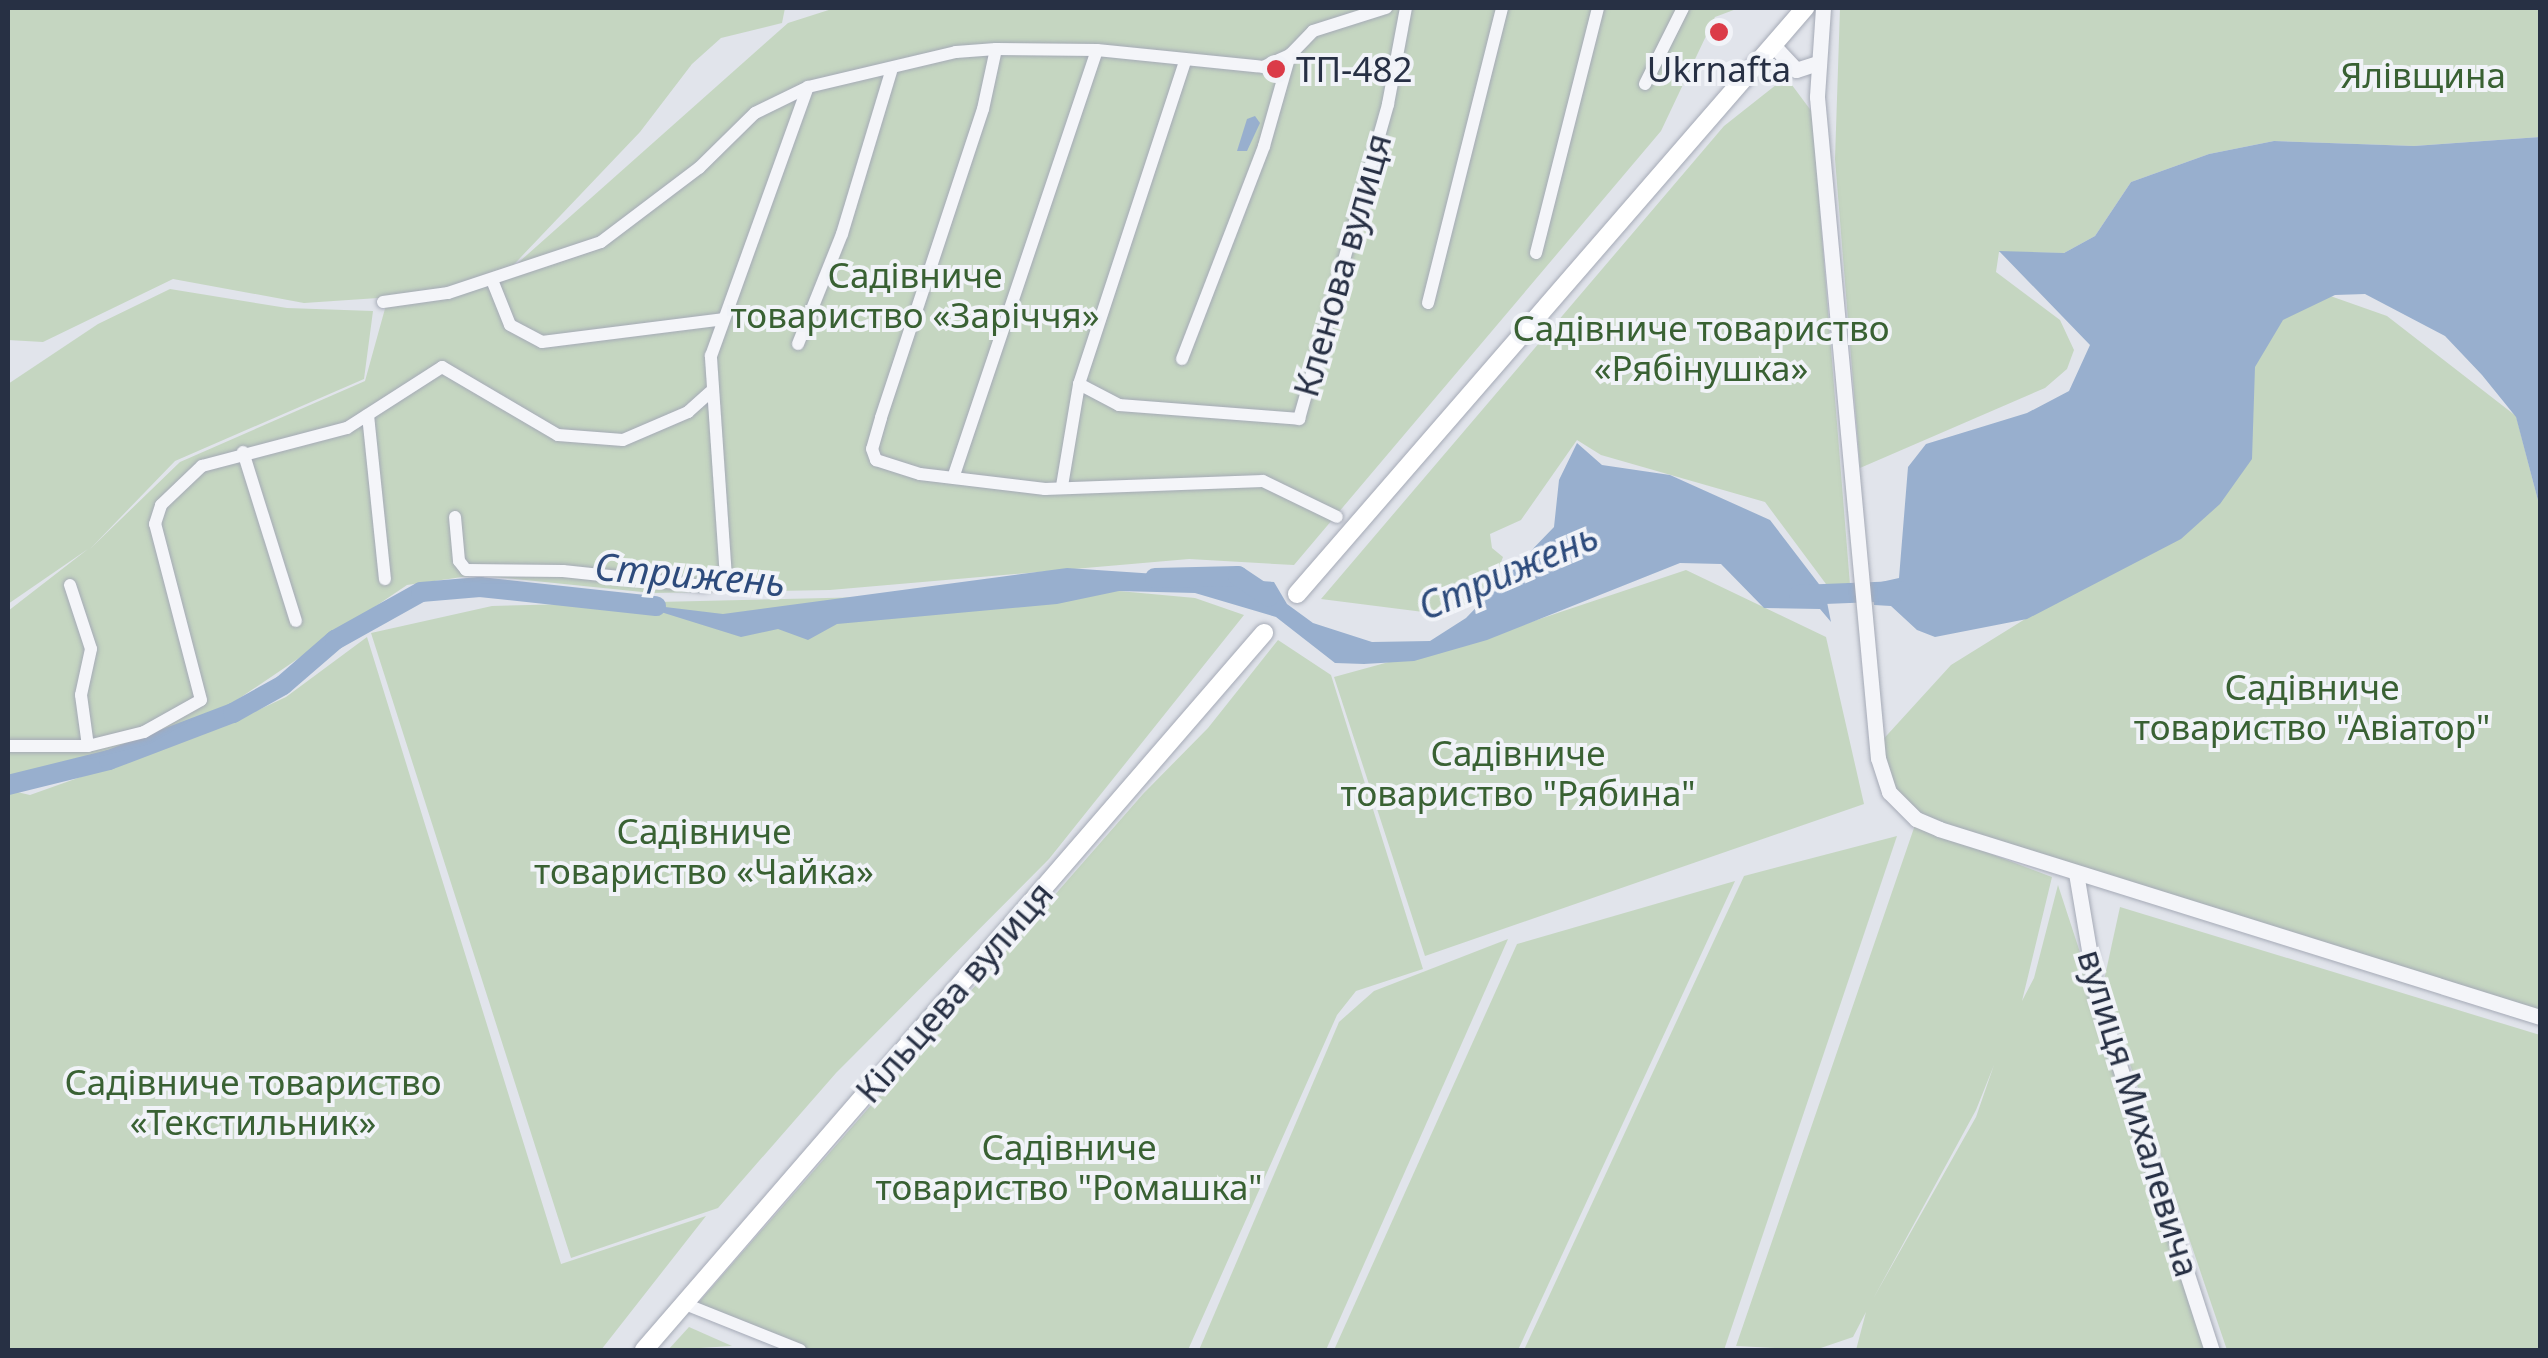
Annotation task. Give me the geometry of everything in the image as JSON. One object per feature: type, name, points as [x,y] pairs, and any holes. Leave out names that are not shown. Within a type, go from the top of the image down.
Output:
[{"type":"main road","points":[[1296,594],[1804,8]]},
{"type":"main road","name":"Кільцева вулиця","points":[[644,1350],[1264,633]]},
{"type":"street","points":[[1182,358],[1264,146],[1290,55],[1313,31],[1386,8]]},
{"type":"street","name":"Кленова вулиця","points":[[1079,384],[1120,405],[1299,419],[1388,104],[1406,8]]},
{"type":"street","points":[[1428,303],[1502,8]]},
{"type":"street","points":[[1536,253],[1598,8]]},
{"type":"street","points":[[1645,84],[1683,8]]},
{"type":"street","points":[[1823,8],[1817,97],[1878,758],[1889,792],[1916,819],[2076,873],[2540,1017]]},
{"type":"street","points":[[1774,44],[1817,97]]},
{"type":"street","points":[[383,302],[492,280],[574,246],[600,242],[699,168],[755,114],[808,87],[996,50],[1097,50],[1245,69],[1290,55]]},
{"type":"street","points":[[996,50],[983,109],[881,418],[872,449],[876,460],[920,474],[954,475],[1045,490],[1062,486],[1263,481],[1337,517]]},
{"type":"street","points":[[954,475],[1097,50]]},
{"type":"street","points":[[1062,486],[1079,384],[1185,62]]},
{"type":"street","points":[[1796,70],[1818,64]]},
{"type":"street","points":[[798,344],[842,234],[892,68]]},
{"type":"street","points":[[456,517],[459,561],[466,570],[718,585],[726,578],[710,392],[711,356],[808,87]]},
{"type":"street","points":[[492,280],[510,325],[542,342],[723,319]]},
{"type":"street","points":[[8,746],[42,751],[88,746],[144,732],[201,700],[155,524],[179,483],[202,466],[244,452],[322,436],[368,415],[442,367],[558,435],[623,440],[688,412],[710,392]]},
{"type":"street","points":[[368,415],[384,579]]},
{"type":"street","points":[[244,452],[296,621]]},
{"type":"street","points":[[70,586],[92,649],[81,694],[88,746]]},
{"type":"street","name":"вулиця Михалевича","points":[[2076,873],[2096,997],[2212,1350]]},
{"type":"street","points":[[685,1304],[800,1350]]},
{"type":"green space","name":"Садівниче товариство «Заріччя»","points":[[8,8],[785,8],[782,23],[721,38],[692,64],[640,132],[501,278],[788,23],[835,8],[1739,8],[1715,17],[1661,131],[1294,565],[1189,559],[830,590],[652,593],[476,575],[407,585],[225,708],[131,745],[8,776],[8,611],[88,549],[8,604],[8,384],[98,324],[170,289],[287,308],[373,311],[364,379],[175,461],[90,549],[180,462],[365,381],[386,305],[467,292],[304,303],[173,279],[43,342],[8,340]]},
{"type":"green space","name":"Ялівщина","points":[[1840,8],[2540,8],[2540,137],[2414,146],[2274,141],[2209,154],[2131,182],[2095,236],[2064,253],[1999,252],[1996,272],[2060,320],[2074,350],[2067,369],[2045,388],[1860,468],[1835,159]]},
{"type":"green space","name":"Садівниче товариство «Рябінушка»","points":[[1786,77],[1812,112],[1850,585],[1826,584],[1765,502],[1601,455],[1577,440],[1521,520],[1490,534],[1492,548],[1503,557],[1490,591],[1447,615],[1321,599],[1724,126]]},
{"type":"green space","name":"Садівниче товариство \"Авіатор\"","points":[[2319,292],[2387,316],[2516,416],[2540,508],[2540,1017],[2016,852],[1901,806],[1878,745],[1951,665],[2162,534],[2261,328]]},
{"type":"green space","name":"Садівниче товариство \"Рябина\"","points":[[1686,570],[1826,637],[1864,804],[1425,956],[1334,677],[1513,628]]},
{"type":"green space","name":"Садівниче товариство «Чайка»","points":[[1119,591],[1195,598],[1244,615],[1049,859],[836,1073],[718,1208],[571,1258],[371,633],[492,606]]},
{"type":"green space","name":"Садівниче товариство «Текстильник»","points":[[367,637],[561,1264],[706,1216],[601,1350],[8,1350],[8,790],[30,795],[224,726],[286,697]]},
{"type":"green space","name":"Садівниче товариство \"Ромашка\"","points":[[1278,640],[1331,675],[1423,969],[1356,991],[1337,1015],[1188,1350],[789,1350],[692,1310],[1143,794],[1208,728]]},
{"type":"green space","points":[[1915,825],[2052,877],[2022,1001],[2034,978],[2058,885],[2210,1350],[1856,1350],[1866,1312],[1853,1337],[1815,1350],[1736,1346]],"holes":[[[1994,1065],[1976,1117],[1873,1299],[1976,1110]]]},
{"type":"green space","points":[[1897,836],[1724,1350],[1524,1350],[1744,876]]},
{"type":"green space","points":[[1735,881],[1518,1350],[1334,1350],[1517,944]]},
{"type":"green space","points":[[2120,907],[2540,1035],[2540,1350],[2227,1350],[2103,985]]},
{"type":"green space","points":[[1508,939],[1326,1350],[1199,1350],[1339,1022],[1374,991]]},
{"type":"green space","points":[[689,1327],[732,1346],[668,1350]]},
{"type":"water","points":[[1255,116],[1260,123],[1247,151],[1237,151],[1247,119]]},
{"type":"water","points":[[2540,137],[2540,508],[2516,417],[2445,336],[2365,294],[2335,295],[2283,320],[2255,367],[2252,459],[2220,504],[2181,539],[2027,619],[1935,637],[1917,630],[1891,606],[1874,605],[1872,584],[1899,578],[1908,467],[1926,444],[2027,413],[2069,391],[2090,345],[1999,251],[2064,253],[2095,236],[2131,182],[2209,154],[2274,141],[2414,146]]},
{"type":"water","points":[[1577,443],[1602,465],[1670,475],[1770,520],[1825,592],[1831,622],[1820,609],[1764,608],[1721,564],[1680,563],[1487,640],[1414,661],[1364,664],[1335,663],[1276,617],[1195,593],[1119,591],[1057,604],[837,624],[808,640],[778,629],[741,637],[632,603],[723,614],[1067,568],[1274,582],[1287,604],[1313,623],[1372,642],[1430,641],[1466,618],[1554,527],[1559,480]]},
{"type":"waterway","name":"Стрижень","points":[[1155,578],[1238,576],[1269,597]]},
{"type":"waterway","name":"Стрижень","points":[[8,785],[109,760],[233,713],[283,685],[335,640],[421,592],[480,587],[656,606]]},
{"type":"waterway","name":"Стрижень","points":[[1799,595],[1900,591]]},
{"type":"place","name":"Ukrnafta","points":[[1719,32]]},
{"type":"place","name":"ТП-482","points":[[1276,69]]}]
